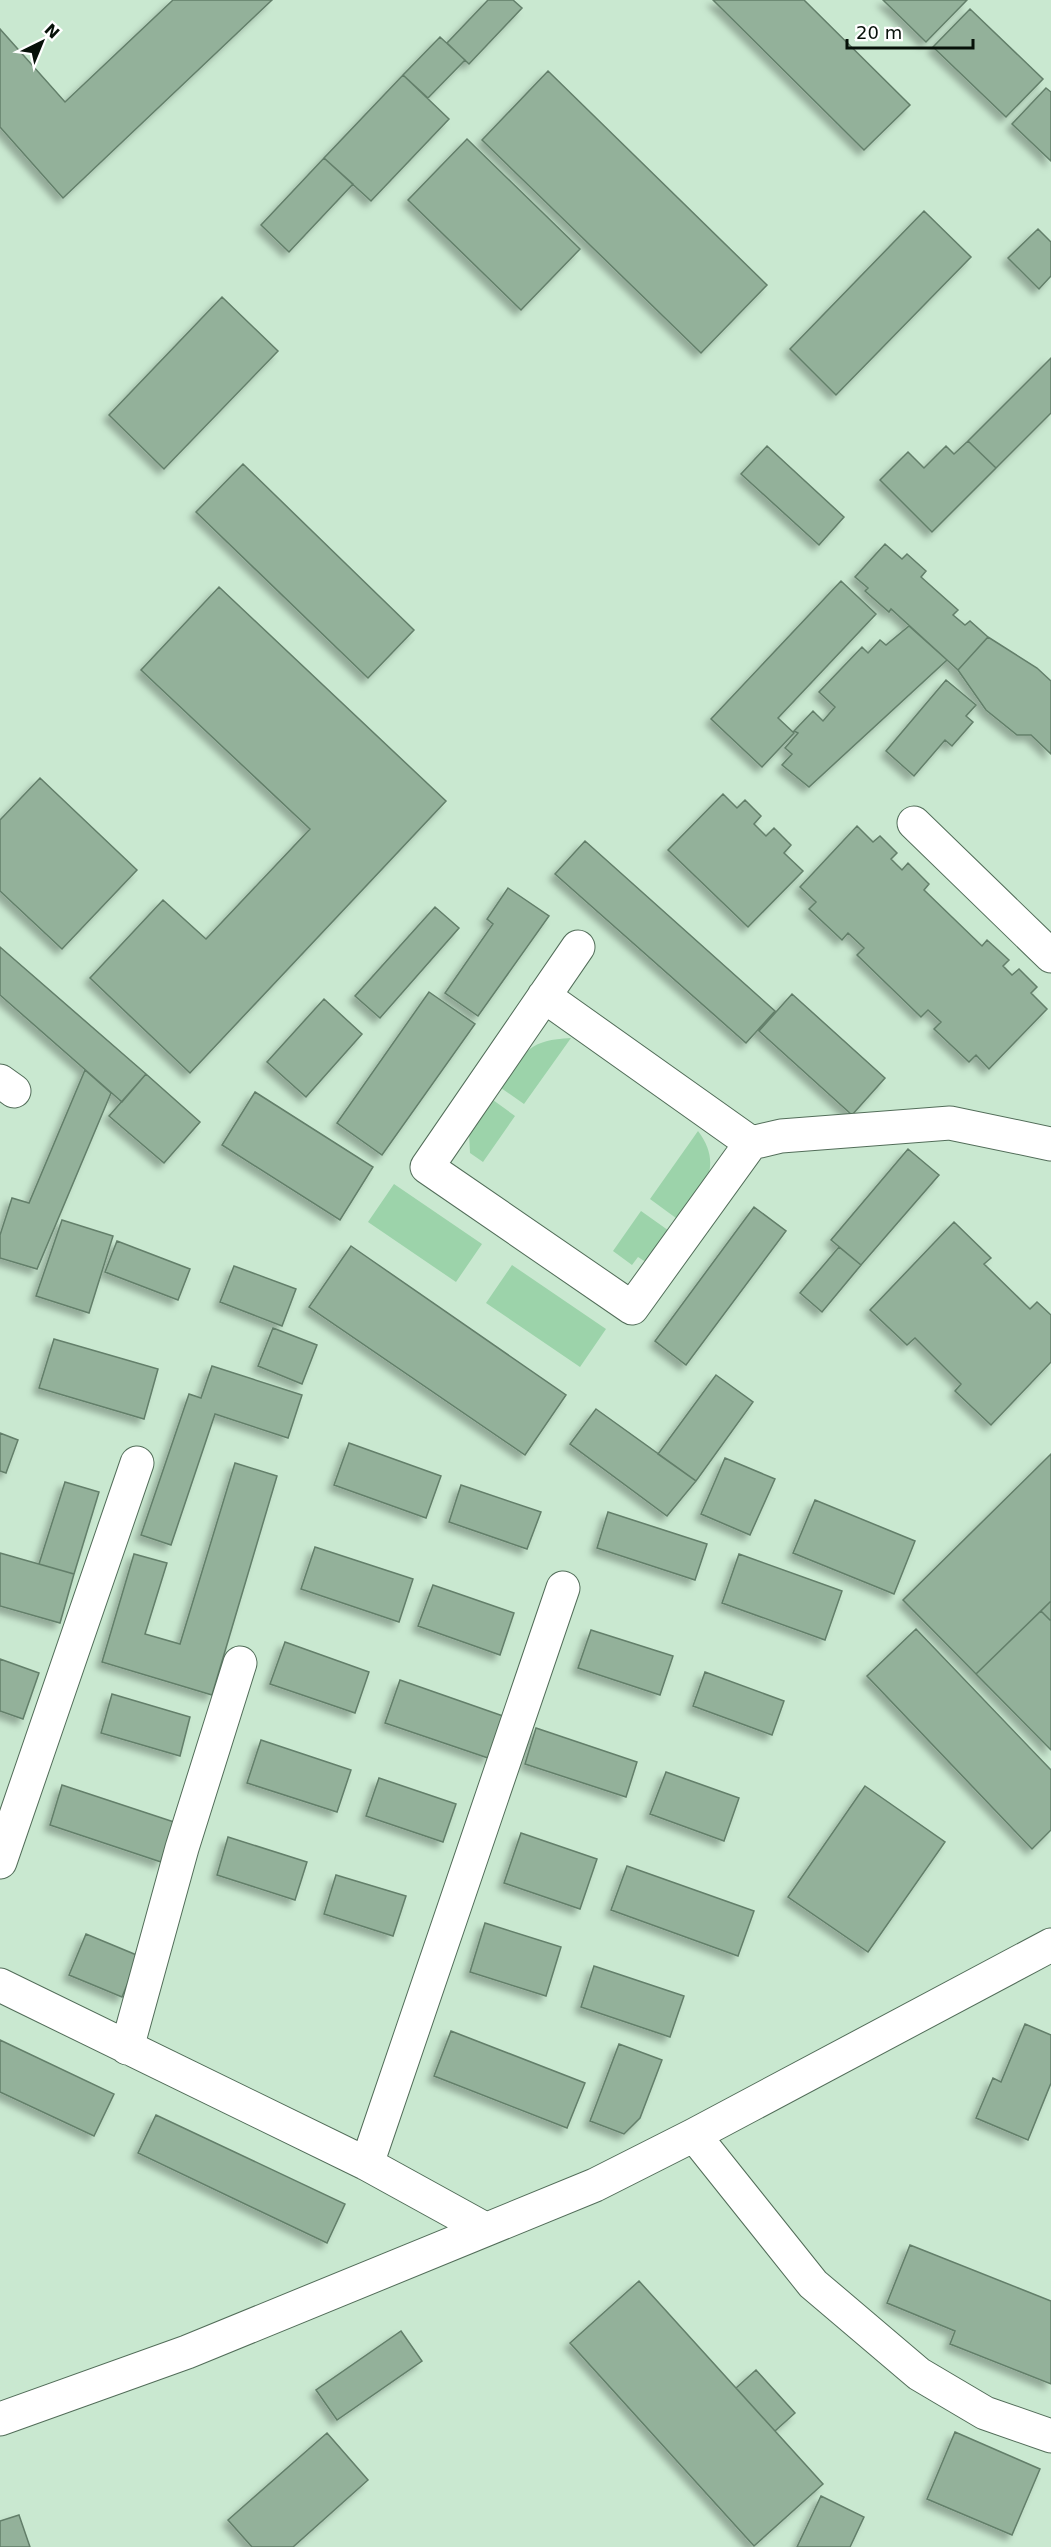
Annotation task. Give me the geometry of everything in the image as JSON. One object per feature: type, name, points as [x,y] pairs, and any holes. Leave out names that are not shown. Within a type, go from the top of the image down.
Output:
[{"type":"street","points":[[914,822],[1051,956]]},
{"type":"street","points":[[578,947],[427,1167],[632,1308],[766,1140]]},
{"type":"street","points":[[544,996],[766,1140],[950,1123],[1051,1144]]},
{"type":"street","points":[[0,1862],[137,1463]]},
{"type":"street","points":[[367,2164],[563,1588]]},
{"type":"street","points":[[127,2048],[182,1848],[240,1663]]},
{"type":"street","points":[[0,2419],[187,2352],[595,2185],[694,2135],[1051,1945]]},
{"type":"street","points":[[0,1985],[367,2164],[485,2229]]},
{"type":"street","points":[[694,2135],[813,2284],[919,2374],[985,2413],[1051,2436]]},
{"type":"green space","points":[[571,1038],[524,1104],[501,1088],[522,1058],[535,1046],[556,1039]]},
{"type":"green space","points":[[493,1100],[515,1116],[483,1162],[470,1153],[469,1133]]},
{"type":"green space","points":[[698,1131],[710,1156],[710,1167],[702,1189],[680,1221],[650,1199]]},
{"type":"green space","points":[[394,1184],[482,1244],[456,1282],[368,1222]]},
{"type":"green space","points":[[641,1211],[672,1233],[649,1264],[638,1257],[632,1265],[613,1251]]},
{"type":"green space","points":[[512,1265],[606,1329],[580,1367],[486,1303]]},
{"type":"building","points":[[173,0],[272,0],[63,198],[0,127],[0,29],[65,102]]},
{"type":"building","points":[[488,0],[513,0],[522,8],[469,64],[447,43]]},
{"type":"building","points":[[713,0],[804,0],[910,105],[864,150]]},
{"type":"building","points":[[883,0],[967,0],[926,42]]},
{"type":"building","points":[[970,9],[1043,79],[1006,117],[933,47]]},
{"type":"building","points":[[440,37],[465,60],[428,98],[403,75]]},
{"type":"building","points":[[548,71],[767,285],[701,353],[482,140]]},
{"type":"building","points":[[403,75],[449,119],[371,201],[324,158]]},
{"type":"building","points":[[1046,88],[1051,92],[1051,161],[1012,124]]},
{"type":"building","points":[[467,139],[580,249],[521,310],[408,200]]},
{"type":"building","points":[[324,158],[353,184],[289,252],[261,225]]},
{"type":"building","points":[[924,211],[971,257],[836,395],[790,349]]},
{"type":"building","points":[[1038,229],[1051,242],[1051,276],[1039,289],[1008,258]]},
{"type":"building","points":[[222,297],[278,351],[164,469],[109,415]]},
{"type":"building","points":[[1051,358],[1051,413],[996,468],[968,441]]},
{"type":"building","points":[[968,441],[996,468],[932,532],[880,480],[908,452],[924,468],[946,446],[954,454]]},
{"type":"building","points":[[767,446],[844,517],[819,545],[741,474]]},
{"type":"building","points":[[243,464],[414,630],[368,678],[196,512]]},
{"type":"building","points":[[885,544],[902,559],[907,554],[926,571],[921,577],[958,610],[953,615],[965,625],[970,621],[988,637],[958,670],[891,609],[889,612],[865,591],[868,588],[855,577]]},
{"type":"building","points":[[841,581],[876,614],[778,718],[794,733],[762,767],[711,719]]},
{"type":"building","points":[[219,587],[446,801],[190,1073],[90,978],[163,900],[206,939],[310,829],[141,670]]},
{"type":"building","points":[[909,626],[947,660],[809,787],[782,765],[792,754],[785,748],[798,733],[794,731],[813,711],[823,721],[835,707],[819,692],[862,647],[868,653],[880,640],[886,645]]},
{"type":"building","points":[[988,637],[1037,668],[1051,681],[1051,754],[1031,735],[1017,735],[986,710],[958,670]]},
{"type":"building","points":[[946,680],[976,705],[966,716],[973,722],[952,746],[945,740],[914,776],[886,751]]},
{"type":"building","points":[[40,778],[137,870],[62,949],[0,891],[0,820]]},
{"type":"building","points":[[723,794],[737,808],[745,800],[761,816],[754,824],[766,836],[774,828],[791,845],[784,853],[803,871],[748,927],[668,850]]},
{"type":"building","points":[[857,826],[873,842],[880,836],[897,853],[891,859],[902,870],[908,863],[929,884],[924,890],[982,946],[987,940],[1009,960],[1003,966],[1012,975],[1019,969],[1037,987],[1031,993],[1047,1009],[989,1069],[976,1055],[969,1062],[934,1029],[941,1022],[928,1010],[921,1017],[857,955],[864,948],[848,933],[842,940],[809,909],[816,902],[800,887]]},
{"type":"building","points":[[585,841],[775,1011],[746,1043],[555,874]]},
{"type":"building","points":[[508,888],[549,916],[478,1016],[445,993],[493,924],[487,919]]},
{"type":"building","points":[[435,907],[459,928],[380,1018],[355,996]]},
{"type":"building","points":[[0,947],[146,1074],[122,1102],[0,995]]},
{"type":"building","points":[[429,992],[475,1024],[382,1155],[337,1123]]},
{"type":"building","points":[[792,994],[885,1078],[852,1115],[759,1031]]},
{"type":"building","points":[[324,999],[362,1034],[306,1097],[267,1062]]},
{"type":"building","points":[[85,1070],[111,1093],[37,1269],[0,1258],[0,1235],[12,1198],[29,1203]]},
{"type":"building","points":[[146,1074],[200,1122],[164,1163],[109,1116]]},
{"type":"building","points":[[255,1092],[373,1167],[340,1220],[222,1145]]},
{"type":"building","points":[[908,1149],[939,1175],[861,1265],[831,1240]]},
{"type":"building","points":[[754,1207],[786,1231],[686,1365],[655,1341]]},
{"type":"building","points":[[62,1220],[113,1236],[89,1313],[36,1296]]},
{"type":"building","points":[[954,1222],[991,1258],[984,1264],[1030,1309],[1037,1302],[1051,1315],[1051,1362],[991,1425],[955,1391],[961,1384],[915,1338],[907,1345],[870,1310]]},
{"type":"building","points":[[117,1241],[190,1269],[178,1300],[105,1272]]},
{"type":"building","points":[[351,1246],[566,1395],[525,1455],[309,1307]]},
{"type":"building","points":[[839,1247],[861,1265],[822,1312],[800,1293]]},
{"type":"building","points":[[234,1266],[296,1289],[282,1326],[220,1302]]},
{"type":"building","points":[[273,1328],[317,1345],[302,1384],[258,1366]]},
{"type":"building","points":[[54,1339],[158,1369],[144,1419],[39,1388]]},
{"type":"building","points":[[212,1366],[302,1395],[288,1438],[215,1414],[171,1545],[141,1535],[189,1394],[201,1398]]},
{"type":"building","points":[[716,1375],[753,1402],[696,1481],[658,1454]]},
{"type":"building","points":[[596,1409],[696,1481],[667,1516],[570,1444]]},
{"type":"building","points":[[0,1433],[18,1440],[6,1473],[0,1471]]},
{"type":"building","points":[[349,1443],[441,1476],[426,1518],[334,1485]]},
{"type":"building","points":[[1051,1454],[1051,1601],[976,1674],[903,1600]]},
{"type":"building","points":[[725,1458],[775,1479],[750,1535],[701,1514]]},
{"type":"building","points":[[235,1463],[277,1476],[212,1695],[102,1662],[134,1554],[167,1563],[145,1634],[180,1644]]},
{"type":"building","points":[[65,1482],[99,1492],[74,1574],[39,1564]]},
{"type":"building","points":[[461,1485],[541,1512],[527,1549],[449,1522]]},
{"type":"building","points":[[815,1500],[915,1541],[894,1594],[793,1553]]},
{"type":"building","points":[[608,1512],[707,1544],[695,1580],[597,1548]]},
{"type":"building","points":[[315,1547],[413,1579],[399,1622],[301,1589]]},
{"type":"building","points":[[0,1553],[74,1574],[60,1623],[0,1606]]},
{"type":"building","points":[[739,1554],[842,1591],[825,1640],[722,1603]]},
{"type":"building","points":[[433,1585],[514,1613],[500,1655],[418,1626]]},
{"type":"building","points":[[1051,1601],[1051,1621],[1041,1611]]},
{"type":"building","points":[[1041,1611],[1051,1621],[1051,1750],[976,1674]]},
{"type":"building","points":[[916,1629],[1051,1770],[1051,1830],[1032,1849],[867,1676]]},
{"type":"building","points":[[591,1630],[673,1656],[660,1695],[578,1668]]},
{"type":"building","points":[[285,1642],[369,1672],[355,1713],[270,1684]]},
{"type":"building","points":[[0,1659],[39,1673],[23,1719],[0,1711]]},
{"type":"building","points":[[705,1672],[784,1701],[772,1735],[693,1706]]},
{"type":"building","points":[[400,1680],[503,1716],[488,1758],[385,1723]]},
{"type":"building","points":[[112,1694],[190,1717],[180,1756],[101,1733]]},
{"type":"building","points":[[536,1728],[637,1762],[626,1797],[525,1764]]},
{"type":"building","points":[[261,1740],[351,1770],[337,1812],[247,1783]]},
{"type":"building","points":[[666,1772],[739,1798],[724,1841],[650,1814]]},
{"type":"building","points":[[379,1778],[456,1804],[443,1842],[366,1816]]},
{"type":"building","points":[[62,1785],[174,1822],[161,1862],[50,1825]]},
{"type":"building","points":[[865,1786],[945,1842],[868,1952],[788,1897]]},
{"type":"building","points":[[521,1833],[597,1859],[580,1909],[504,1883]]},
{"type":"building","points":[[228,1837],[307,1862],[295,1900],[217,1875]]},
{"type":"building","points":[[627,1866],[754,1911],[738,1956],[611,1910]]},
{"type":"building","points":[[336,1875],[406,1896],[393,1936],[324,1914]]},
{"type":"building","points":[[485,1923],[561,1947],[546,1996],[470,1972]]},
{"type":"building","points":[[86,1934],[139,1956],[122,1997],[69,1975]]},
{"type":"building","points":[[594,1966],[684,1996],[670,2037],[581,2007]]},
{"type":"building","points":[[1025,2024],[1051,2035],[1051,2083],[1028,2140],[976,2118],[993,2078],[1001,2082]]},
{"type":"building","points":[[451,2031],[585,2083],[567,2128],[434,2076]]},
{"type":"building","points":[[0,2040],[114,2094],[94,2136],[0,2092]]},
{"type":"building","points":[[619,2044],[662,2060],[640,2118],[624,2134],[590,2121]]},
{"type":"building","points":[[156,2115],[345,2204],[327,2243],[138,2153]]},
{"type":"building","points":[[910,2245],[1051,2301],[1051,2384],[950,2344],[955,2331],[887,2303]]},
{"type":"building","points":[[639,2281],[823,2484],[754,2546],[570,2343]]},
{"type":"building","points":[[401,2331],[422,2361],[337,2420],[316,2390]]},
{"type":"building","points":[[756,2370],[795,2413],[775,2431],[736,2388]]},
{"type":"building","points":[[955,2432],[1040,2469],[1012,2535],[927,2499]]},
{"type":"building","points":[[327,2433],[368,2480],[293,2547],[252,2547],[228,2520]]},
{"type":"building","points":[[821,2496],[864,2517],[850,2547],[797,2547]]},
{"type":"building","points":[[19,2515],[30,2547],[0,2547],[0,2521]]}]
